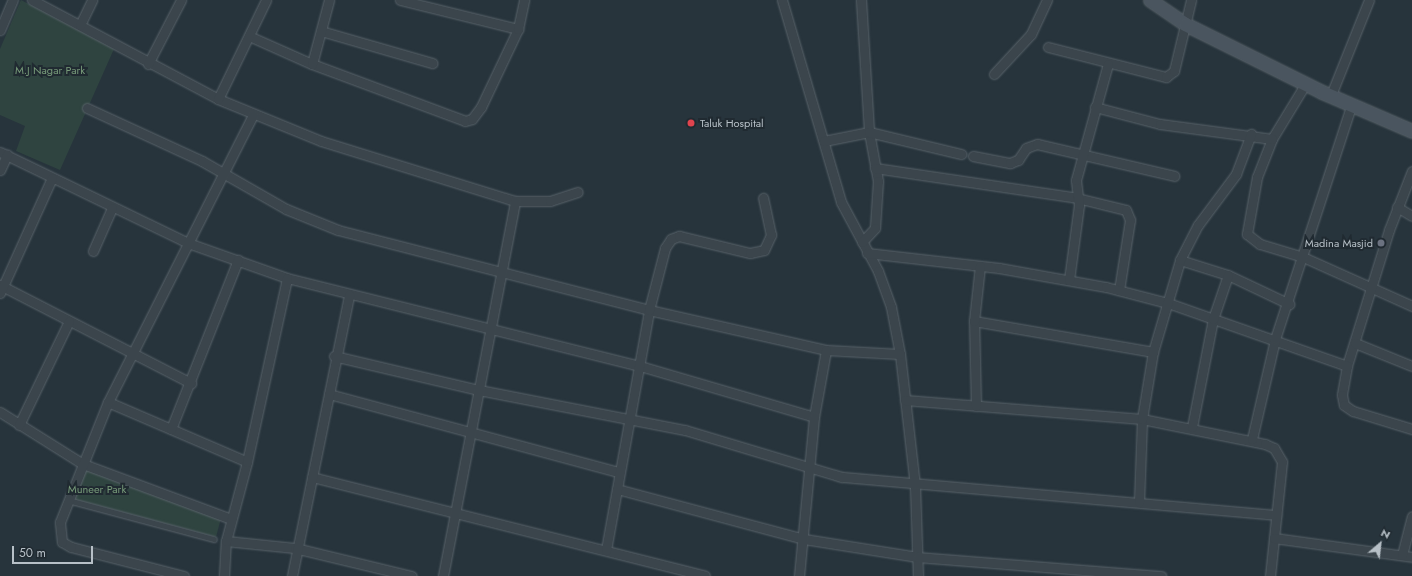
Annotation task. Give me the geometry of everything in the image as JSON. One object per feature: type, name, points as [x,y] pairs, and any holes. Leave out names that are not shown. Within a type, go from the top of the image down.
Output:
[{"type":"street","points":[[0,30],[13,0]]},
{"type":"street","points":[[32,0],[80,25],[148,64],[218,99],[253,115],[321,141],[515,201],[550,201],[578,192]]},
{"type":"street","points":[[80,25],[92,0]]},
{"type":"street","points":[[148,64],[181,0]]},
{"type":"street","points":[[218,99],[266,0]]},
{"type":"street","points":[[312,64],[329,0]]},
{"type":"street","points":[[400,0],[518,29]]},
{"type":"street","points":[[249,36],[312,64],[465,121],[477,114],[518,29],[524,0]]},
{"type":"street","points":[[782,0],[841,202],[878,271],[891,307],[900,354],[915,486],[918,576]]},
{"type":"street","points":[[860,0],[869,132],[875,168],[875,228],[862,242]]},
{"type":"street","points":[[994,74],[1031,34],[1047,0]]},
{"type":"street","points":[[1150,0],[1185,24],[1330,95],[1412,131]]},
{"type":"street","points":[[1048,47],[1108,64],[1170,75],[1191,0]]},
{"type":"street","points":[[1330,95],[1369,0]]},
{"type":"street","points":[[321,31],[432,63]]},
{"type":"street","points":[[1069,280],[1077,198],[1076,180],[1108,64]]},
{"type":"street","points":[[1306,83],[1272,139],[1257,178],[1247,234],[1260,244],[1303,256],[1370,289],[1412,306]]},
{"type":"street","points":[[1252,439],[1275,339],[1289,304],[1352,104]]},
{"type":"street","points":[[1095,107],[1160,124],[1251,134],[1272,139]]},
{"type":"street","points":[[87,108],[225,174],[314,222],[648,310],[826,350],[900,354]]},
{"type":"street","points":[[184,576],[62,542],[60,522],[108,402],[188,243],[225,174],[253,115]]},
{"type":"street","points":[[824,141],[869,132],[961,154]]},
{"type":"street","points":[[1139,502],[1142,419],[1153,352],[1180,260],[1198,225],[1236,174],[1251,134]]},
{"type":"street","points":[[973,156],[1010,163],[1018,160],[1026,148],[1037,144],[1174,176]]},
{"type":"street","points":[[0,170],[4,153],[112,208],[188,243],[287,278],[349,295],[640,366],[814,417]]},
{"type":"street","points":[[875,168],[1077,198],[1123,208],[1130,215],[1119,290]]},
{"type":"street","points":[[1412,171],[1397,208],[1370,289],[1347,366],[1342,395],[1344,405],[1412,429]]},
{"type":"street","points":[[52,178],[1,289],[69,321],[131,355],[191,383]]},
{"type":"street","points":[[606,550],[617,489],[618,472],[640,366],[648,310],[665,248],[672,239],[679,236],[750,253],[767,248],[771,235],[763,198]]},
{"type":"street","points":[[442,576],[454,514],[473,431],[479,390],[503,272],[515,201]]},
{"type":"street","points":[[93,251],[112,208]]},
{"type":"street","points":[[1397,208],[1412,216]]},
{"type":"street","points":[[867,253],[980,266],[1069,280],[1119,290],[1168,303],[1213,320],[1275,339],[1347,366]]},
{"type":"street","points":[[171,429],[191,383],[238,260]]},
{"type":"street","points":[[1180,260],[1228,275],[1289,304]]},
{"type":"street","points":[[976,406],[974,322],[980,266]]},
{"type":"street","points":[[1192,427],[1213,320],[1228,275]]},
{"type":"street","points":[[224,576],[226,541],[247,462],[287,278]]},
{"type":"street","points":[[292,576],[295,548],[312,477],[329,394],[334,356],[349,295]]},
{"type":"street","points":[[19,425],[69,321]]},
{"type":"street","points":[[974,322],[1153,352]]},
{"type":"street","points":[[1355,343],[1412,366]]},
{"type":"street","points":[[799,576],[804,539],[814,417],[826,350]]},
{"type":"street","points":[[334,356],[479,390],[685,430],[767,457],[809,466],[842,477],[915,486],[1139,502],[1276,515]]},
{"type":"street","points":[[329,394],[473,431],[618,472]]},
{"type":"street","points":[[905,400],[1142,419],[1252,439],[1274,448],[1282,462],[1270,576]]},
{"type":"street","points":[[108,402],[247,462]]},
{"type":"street","points":[[0,412],[83,464],[231,519]]},
{"type":"street","points":[[312,477],[705,576]]},
{"type":"street","points":[[617,489],[804,539],[918,557],[1161,576]]},
{"type":"street","points":[[1402,555],[1412,516]]},
{"type":"street","points":[[1274,538],[1412,557]]},
{"type":"street","points":[[226,541],[295,548],[378,572],[412,576]]},
{"type":"lane","points":[[68,500],[214,539]]},
{"type":"green space","name":"M.J Nagar Park","points":[[21,0],[114,49],[60,170],[16,151],[25,126],[0,115],[0,49]]},
{"type":"green space","name":"Muneer Park","points":[[86,467],[221,518],[216,537],[74,499]]},
{"type":"place","name":"Taluk Hospital","points":[[691,123]]},
{"type":"place","name":"Madina Masjid","points":[[1381,243]]}]
